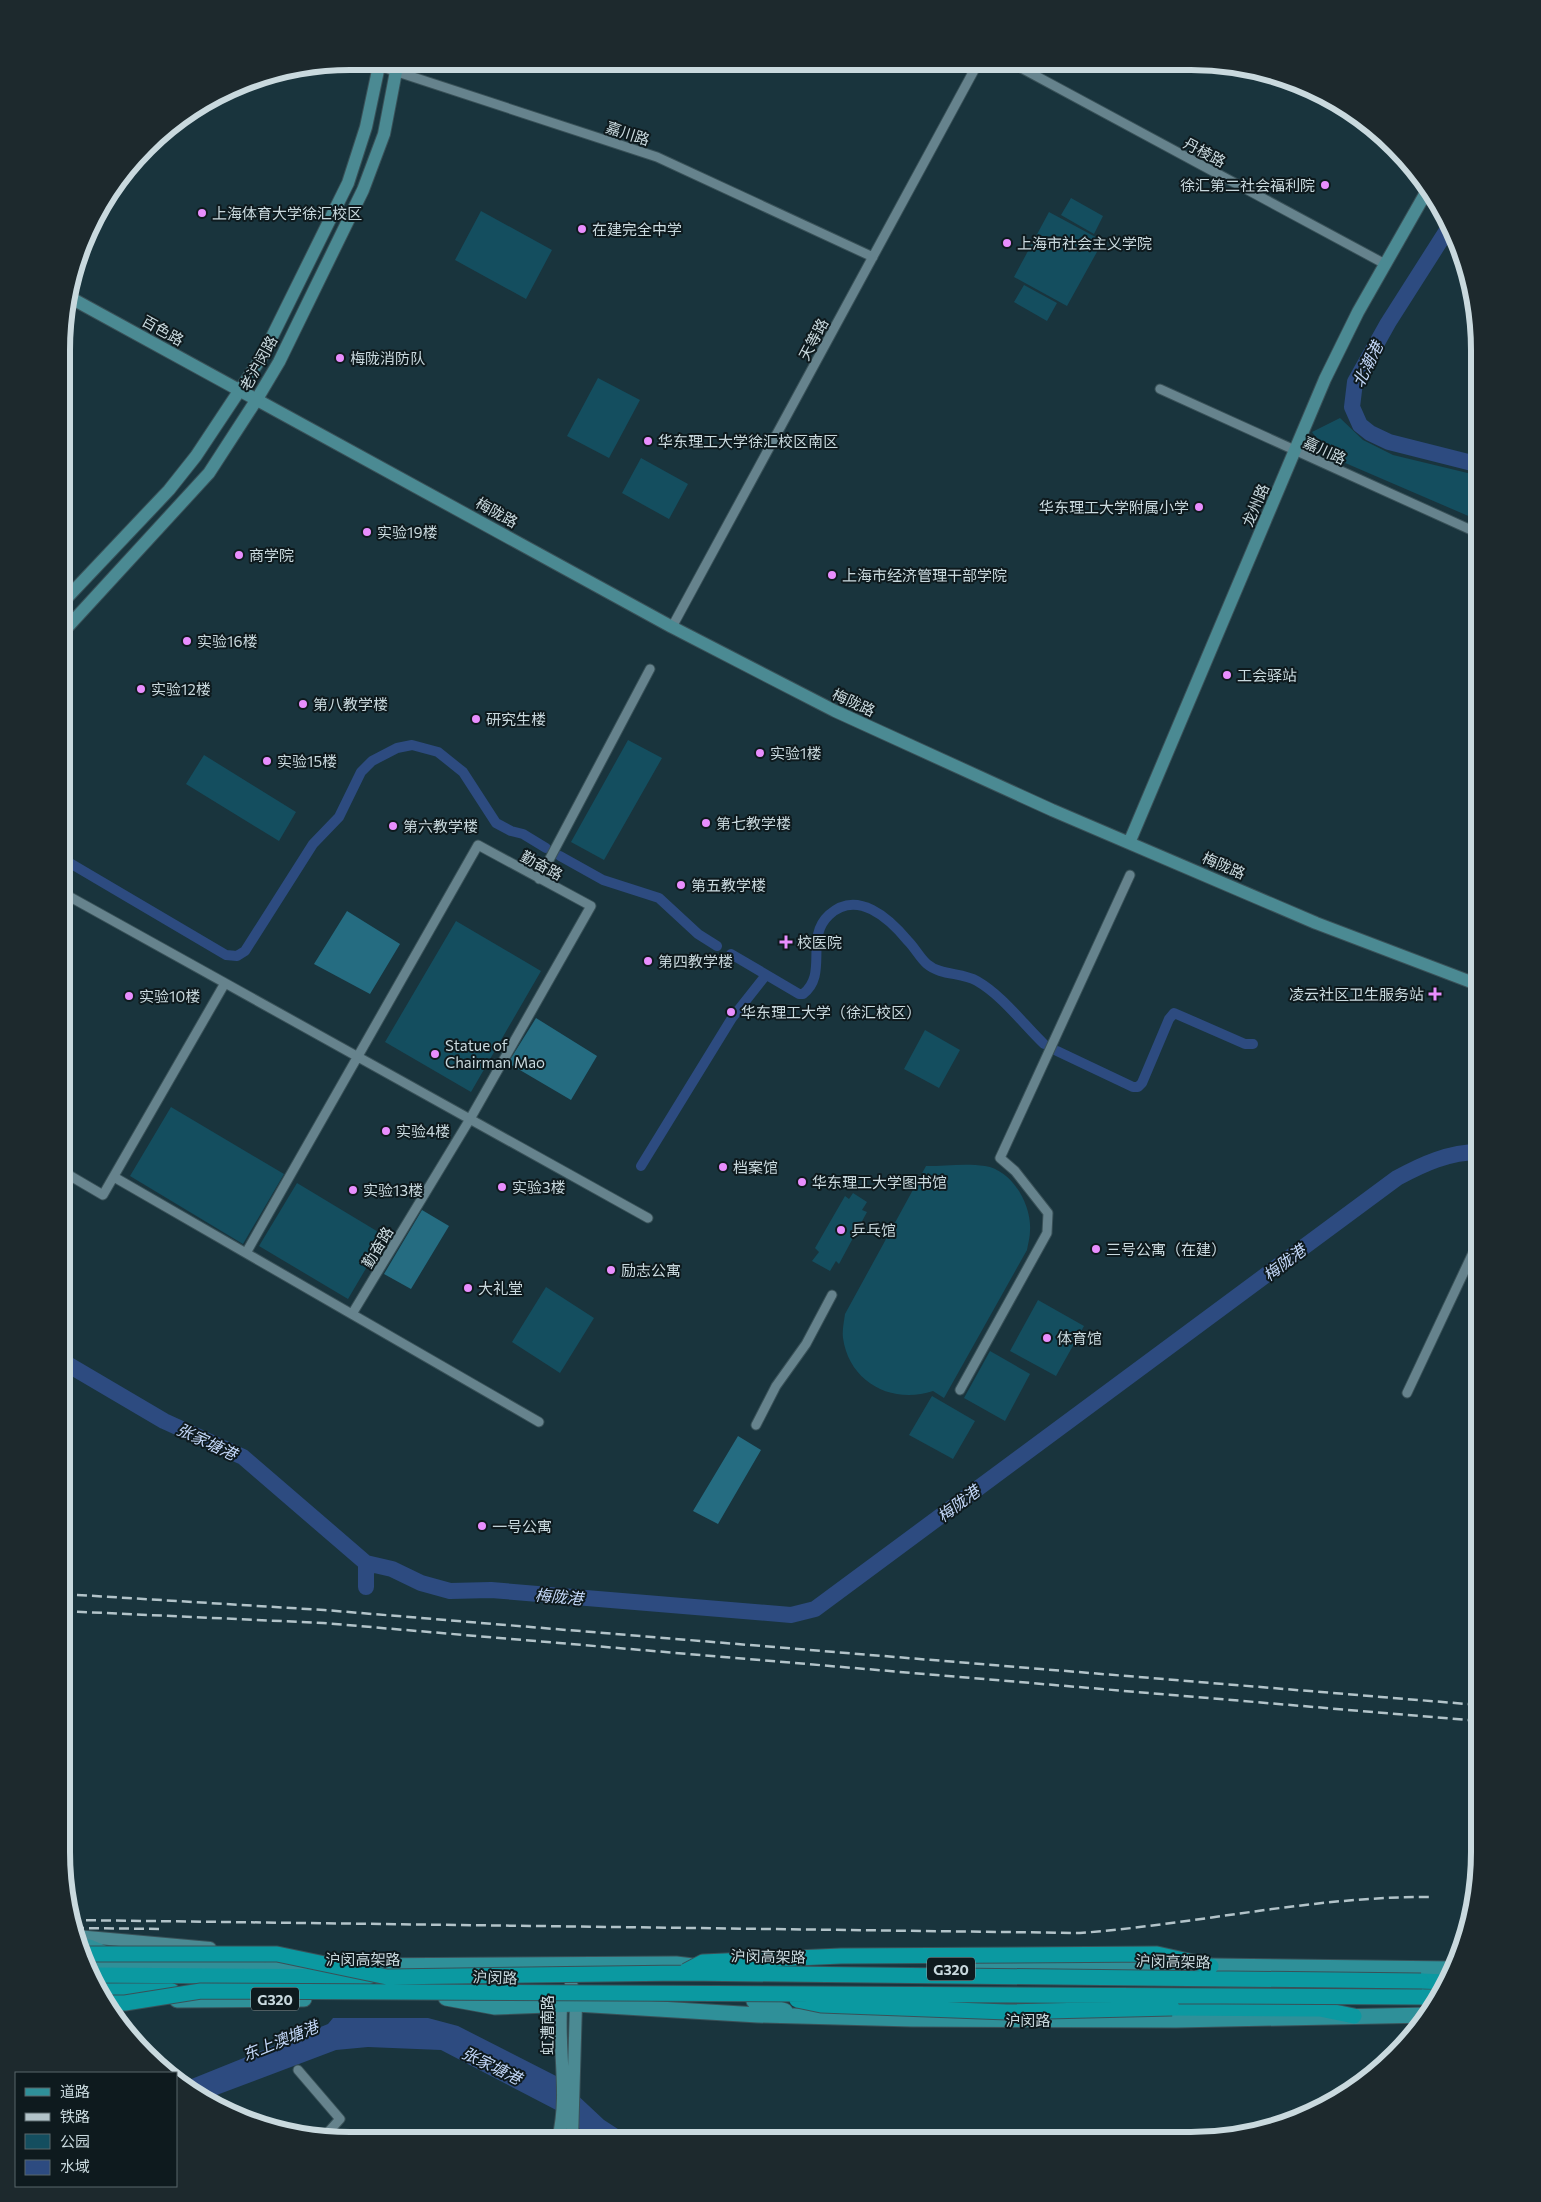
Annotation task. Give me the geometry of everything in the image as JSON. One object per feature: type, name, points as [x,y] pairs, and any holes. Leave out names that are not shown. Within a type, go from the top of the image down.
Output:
[{"type":"highway","points":[[89,1954],[277,1954],[387,1977]]},
{"type":"highway","points":[[683,1972],[703,1962],[851,1956],[1157,1954],[1211,1966]]},
{"type":"highway","name":"沪闵高架路","points":[[99,1975],[387,1977],[683,1972],[1439,1982]]},
{"type":"highway","points":[[112,1999],[144,2000],[201,1991]]},
{"type":"highway","points":[[112,1998],[201,1991],[1429,1998]]},
{"type":"highway","points":[[774,1994],[821,2005],[840,2006],[1008,2012],[1173,2003],[1197,2008],[1320,2009],[1354,2016]]},
{"type":"highway","points":[[1320,2009],[1345,1999]]},
{"type":"main road","name":"沪闵路","points":[[87,1947],[130,1966]]},
{"type":"main road","name":"沪闵路","points":[[94,1965],[269,1969],[313,1966],[568,1975],[676,1975],[721,1968],[1180,1968],[1211,1966],[1445,1969]]},
{"type":"main road","points":[[1180,1968],[1206,1973],[1436,1988]]},
{"type":"main road","name":"沪闵路","points":[[144,2000],[446,1998],[495,2007],[569,2001],[1173,2003],[1429,1998]]},
{"type":"main road","name":"沪闵路","points":[[652,2008],[717,2000]]},
{"type":"main road","name":"沪闵路","points":[[569,2001],[652,2008],[801,2016],[912,2019],[1176,2020],[1418,2015]]},
{"type":"main road","points":[[754,2001],[801,2016]]},
{"type":"main road","points":[[1404,2014],[1427,2002]]},
{"type":"street","name":"老沪闵路","points":[[70,595],[169,490],[196,456],[241,391],[263,355],[348,183],[366,128],[379,70]]},
{"type":"street","name":"老沪闵路","points":[[70,616],[185,502],[209,473],[257,399],[279,362],[362,190],[384,134],[396,70]]},
{"type":"street","name":"嘉川路","points":[[406,70],[657,157],[873,256]]},
{"type":"street","name":"天等路","points":[[672,627],[974,70]]},
{"type":"street","name":"丹棱路","points":[[1025,70],[1385,264]]},
{"type":"street","name":"龙州路","points":[[1129,842],[1336,355],[1424,195]]},
{"type":"street","name":"百色路","points":[[74,300],[241,391]]},
{"type":"street","name":"嘉川路","points":[[1160,389],[1471,530]]},
{"type":"street","name":"梅陇路","points":[[241,391],[672,627],[844,715],[1316,923],[1471,982]]},
{"type":"street","points":[[539,879],[650,669]]},
{"type":"street","name":"勤奋路","points":[[246,1253],[478,845],[591,906],[470,1119],[352,1314]]},
{"type":"street","points":[[960,1390],[1047,1233],[1048,1213],[1015,1171],[1000,1158],[1130,875]]},
{"type":"street","points":[[70,897],[648,1218]]},
{"type":"street","points":[[70,1175],[103,1194],[225,983]]},
{"type":"street","points":[[114,1177],[539,1422]]},
{"type":"street","points":[[1407,1393],[1471,1264]]},
{"type":"street","points":[[756,1425],[776,1386],[806,1344],[832,1295]]},
{"type":"street","points":[[84,1937],[277,1954]]},
{"type":"street","name":"虹漕南路","points":[[568,1975],[569,2083],[573,2132]]},
{"type":"street","points":[[298,2070],[340,2119],[329,2131]]},
{"type":"street","name":"虹漕南路","points":[[560,2132],[569,2083]]},
{"type":"green space","points":[[1071,198],[1103,216],[1094,234],[1061,215]]},
{"type":"green space","points":[[481,211],[552,250],[526,299],[455,260]]},
{"type":"green space","points":[[1049,212],[1103,241],[1067,306],[1014,277]]},
{"type":"green space","points":[[1024,285],[1057,303],[1047,321],[1014,302]]},
{"type":"green space","points":[[598,378],[640,400],[609,458],[567,436]]},
{"type":"green space","points":[[1340,418],[1363,440],[1393,455],[1471,474],[1471,517],[1329,456],[1312,432]]},
{"type":"green space","points":[[641,458],[688,484],[669,519],[622,493]]},
{"type":"green space","points":[[628,740],[662,758],[604,860],[571,842]]},
{"type":"green space","points":[[204,755],[296,812],[279,841],[186,784]]},
{"type":"green space","points":[[456,921],[541,971],[471,1092],[385,1042]]},
{"type":"green space","points":[[925,1030],[960,1050],[939,1088],[904,1069]]},
{"type":"green space","points":[[171,1107],[284,1174],[243,1244],[130,1176]]},
{"type":"green space","points":[[970,1165],[995,1169],[1012,1181],[1024,1200],[1030,1221],[1027,1250],[944,1398],[933,1391],[918,1395],[902,1395],[888,1392],[875,1386],[863,1378],[854,1367],[847,1353],[843,1338],[845,1314],[926,1166]]},
{"type":"green space","points":[[297,1183],[385,1236],[348,1299],[259,1246]]},
{"type":"green space","name":"乒乓馆","points":[[853,1193],[867,1202],[862,1210],[867,1212],[839,1264],[836,1261],[830,1271],[812,1261],[819,1252],[815,1248],[845,1196],[849,1199]]},
{"type":"green space","points":[[546,1287],[594,1318],[560,1373],[512,1342]]},
{"type":"green space","name":"体育馆","points":[[1038,1300],[1084,1326],[1056,1376],[1010,1351]]},
{"type":"green space","points":[[990,1351],[1030,1374],[1005,1421],[964,1398]]},
{"type":"green space","points":[[932,1396],[975,1421],[953,1459],[909,1435]]},
{"type":"shaded area","points":[[347,911],[400,944],[370,994],[314,964]]},
{"type":"shaded area","points":[[536,1018],[597,1056],[571,1100],[508,1063]]},
{"type":"shaded area","points":[[422,1210],[449,1226],[411,1289],[384,1274]]},
{"type":"shaded area","points":[[738,1436],[761,1450],[718,1524],[693,1511]]},
{"type":"water","points":[[333,2018],[428,2018],[458,2026],[558,2077],[604,2120],[624,2132],[584,2132],[558,2111],[441,2050],[368,2047],[336,2050],[214,2096],[188,2080],[328,2024]]},
{"type":"waterway","name":"北潮港","points":[[1445,233],[1388,323],[1355,382],[1352,407],[1360,425],[1370,433],[1389,442],[1471,463]]},
{"type":"waterway","points":[[70,863],[226,955],[237,956],[245,951],[313,844],[339,817],[361,772],[372,761],[397,748],[412,745],[438,752],[463,772],[496,823],[511,831],[523,834],[546,848]]},
{"type":"waterway","points":[[560,856],[603,880],[659,898],[698,934],[717,946]]},
{"type":"waterway","points":[[731,954],[799,994],[803,994],[811,986],[815,976],[818,934],[822,924],[829,915],[840,908],[850,905],[861,906],[872,910],[892,924],[911,944],[924,962],[933,968],[971,978],[986,987],[1004,1002],[1044,1044]]},
{"type":"waterway","points":[[641,1166],[732,1018],[766,975]]},
{"type":"waterway","points":[[1057,1051],[1133,1087],[1138,1087],[1142,1083],[1169,1019],[1174,1013],[1245,1044],[1253,1044]]},
{"type":"waterway","name":"梅陇港","points":[[366,1563],[392,1569],[421,1583],[450,1591],[491,1590],[791,1615],[815,1609],[1397,1178],[1436,1160],[1457,1154],[1471,1153]]},
{"type":"waterway","name":"张家塘港","points":[[70,1366],[164,1421],[243,1457],[366,1563],[366,1587]]},
{"type":"railway","points":[[70,1594],[324,1610],[1471,1704]]},
{"type":"railway","points":[[70,1611],[323,1623],[1471,1720]]},
{"type":"railway","points":[[79,1920],[1080,1933],[1344,1901],[1432,1897]]},
{"type":"railway","points":[[81,1928],[164,1929]]},
{"type":"place","name":"徐汇第二社会福利院","points":[[1325,185]]},
{"type":"place","name":"上海体育大学徐汇校区","points":[[202,213]]},
{"type":"place","name":"在建完全中学","points":[[582,229]]},
{"type":"place","name":"上海市社会主义学院","points":[[1007,243]]},
{"type":"place","name":"梅陇消防队","points":[[340,358]]},
{"type":"place","name":"华东理工大学徐汇校区南区","points":[[648,441]]},
{"type":"place","name":"华东理工大学附属小学","points":[[1199,507]]},
{"type":"place","name":"实验19楼","points":[[367,532]]},
{"type":"place","name":"商学院","points":[[239,555]]},
{"type":"place","name":"上海市经济管理干部学院","points":[[832,575]]},
{"type":"place","name":"实验16楼","points":[[187,641]]},
{"type":"place","name":"工会驿站","points":[[1227,675]]},
{"type":"place","name":"实验12楼","points":[[141,689]]},
{"type":"place","name":"第八教学楼","points":[[303,704]]},
{"type":"place","name":"研究生楼","points":[[476,719]]},
{"type":"place","name":"实验1楼","points":[[760,753]]},
{"type":"place","name":"实验15楼","points":[[267,761]]},
{"type":"place","name":"第七教学楼","points":[[706,823]]},
{"type":"place","name":"第六教学楼","points":[[393,826]]},
{"type":"place","name":"第五教学楼","points":[[681,885]]},
{"type":"place","name":"校医院","points":[[786,942]]},
{"type":"place","name":"第四教学楼","points":[[648,961]]},
{"type":"place","name":"凌云社区卫生服务站","points":[[1435,994]]},
{"type":"place","name":"实验10楼","points":[[129,996]]},
{"type":"place","name":"华东理工大学（徐汇校区）","points":[[731,1012]]},
{"type":"place","name":"Statue of Chairman Mao","points":[[435,1054]]},
{"type":"place","name":"实验4楼","points":[[386,1131]]},
{"type":"place","name":"档案馆","points":[[723,1167]]},
{"type":"place","name":"华东理工大学图书馆","points":[[802,1182]]},
{"type":"place","name":"实验3楼","points":[[502,1187]]},
{"type":"place","name":"实验13楼","points":[[353,1190]]},
{"type":"place","name":"乒乓馆","points":[[841,1230]]},
{"type":"place","name":"三号公寓（在建）","points":[[1096,1249]]},
{"type":"place","name":"励志公寓","points":[[611,1270]]},
{"type":"place","name":"大礼堂","points":[[468,1288]]},
{"type":"place","name":"体育馆","points":[[1047,1338]]},
{"type":"place","name":"一号公寓","points":[[482,1526]]},
{"type":"water label","name":"东上澳塘港","points":[[280,2040]]}]
